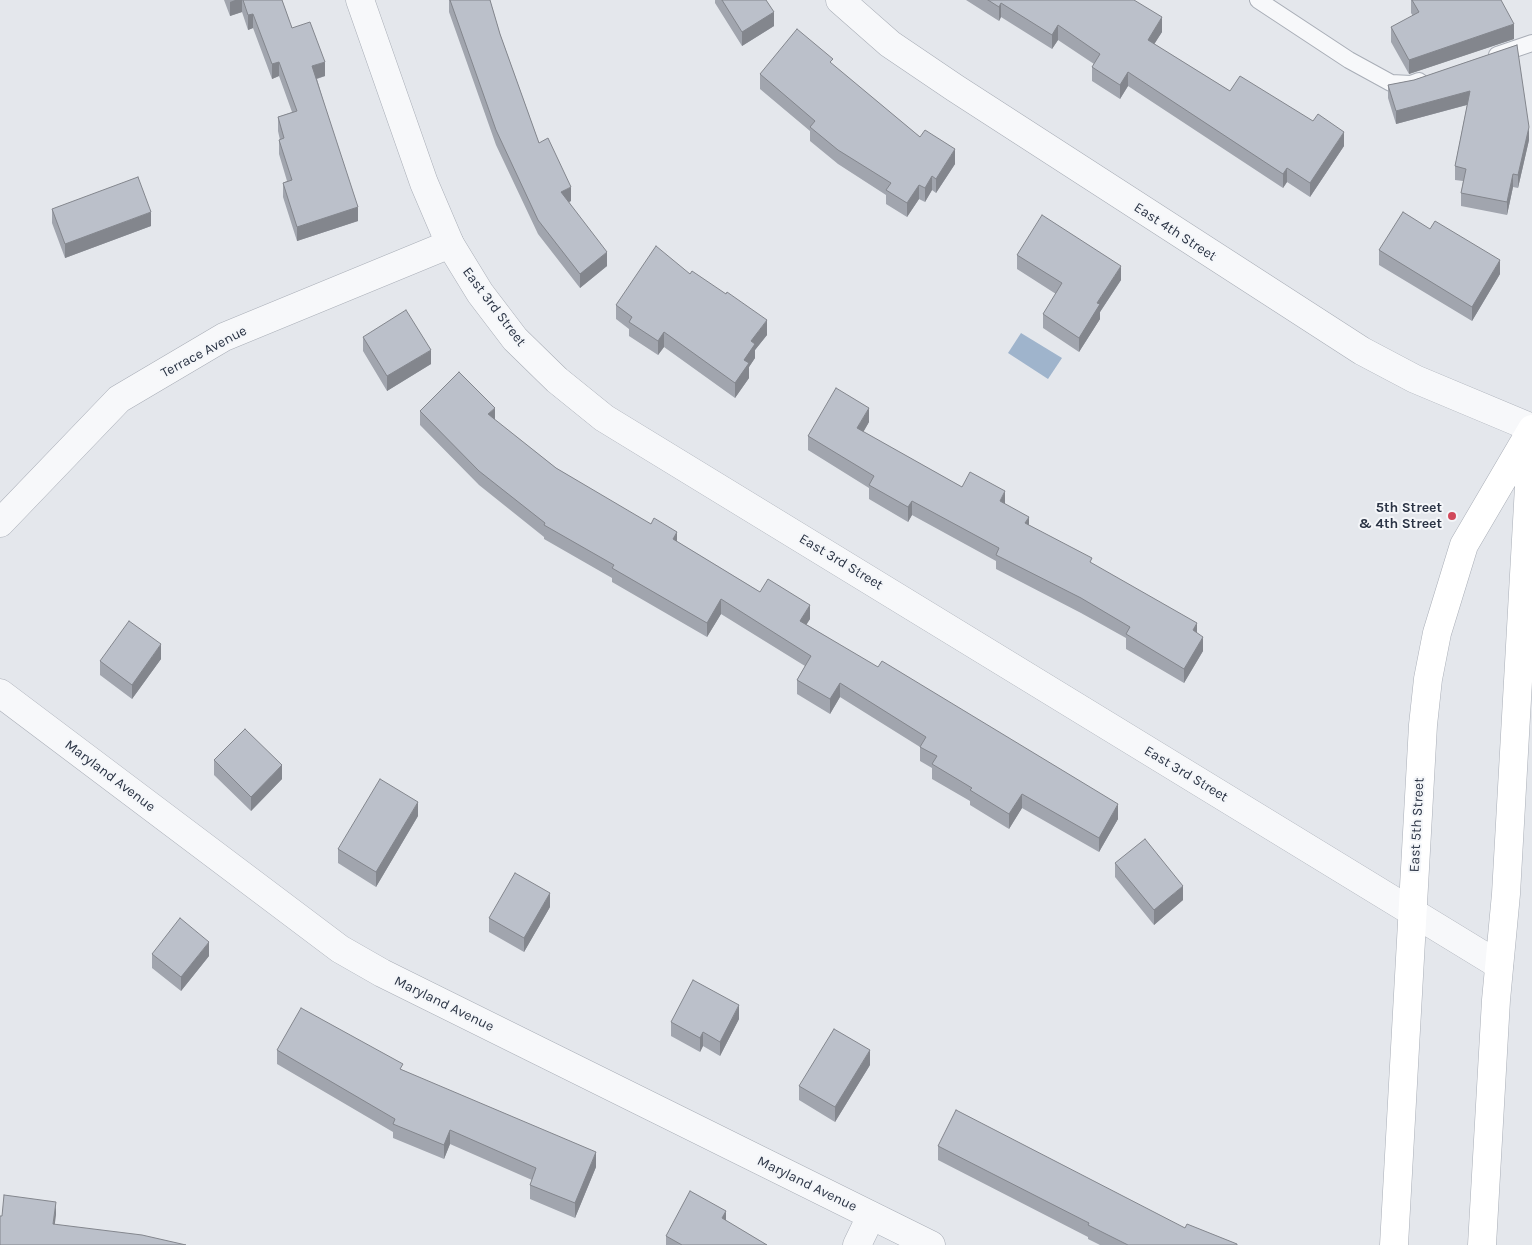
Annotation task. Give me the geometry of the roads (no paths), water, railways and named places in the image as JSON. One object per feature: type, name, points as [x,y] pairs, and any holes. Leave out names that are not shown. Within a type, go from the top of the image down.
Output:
[{"type":"main road","name":"East 5th Street","points":[[1394,1245],[1423,725],[1437,633],[1464,545],[1532,430]]},
{"type":"main road","points":[[1482,1245],[1499,965],[1506,894],[1532,430]]},
{"type":"street","name":"East 3rd Street","points":[[360,0],[424,183],[450,244],[480,293],[515,339],[557,380],[604,418],[1499,965]]},
{"type":"street","name":"East 4th Street","points":[[840,0],[890,44],[955,88],[1362,350],[1415,379],[1532,430]]},
{"type":"street","name":"Terrace Avenue","points":[[0,522],[119,399],[224,337],[450,244]]},
{"type":"street","name":"Maryland Avenue","points":[[0,693],[340,949],[382,973],[931,1245]]},
{"type":"street","points":[[858,1245],[871,1216]]},
{"type":"lane","points":[[1258,0],[1349,60],[1391,83],[1411,84],[1439,74]]},
{"type":"lane","points":[[1485,59],[1532,43]]},
{"type":"water","points":[[1021,333],[1062,358],[1048,379],[1008,353]]},
{"type":"place","name":"5th Street & 4th Street","points":[[1452,516]]}]
